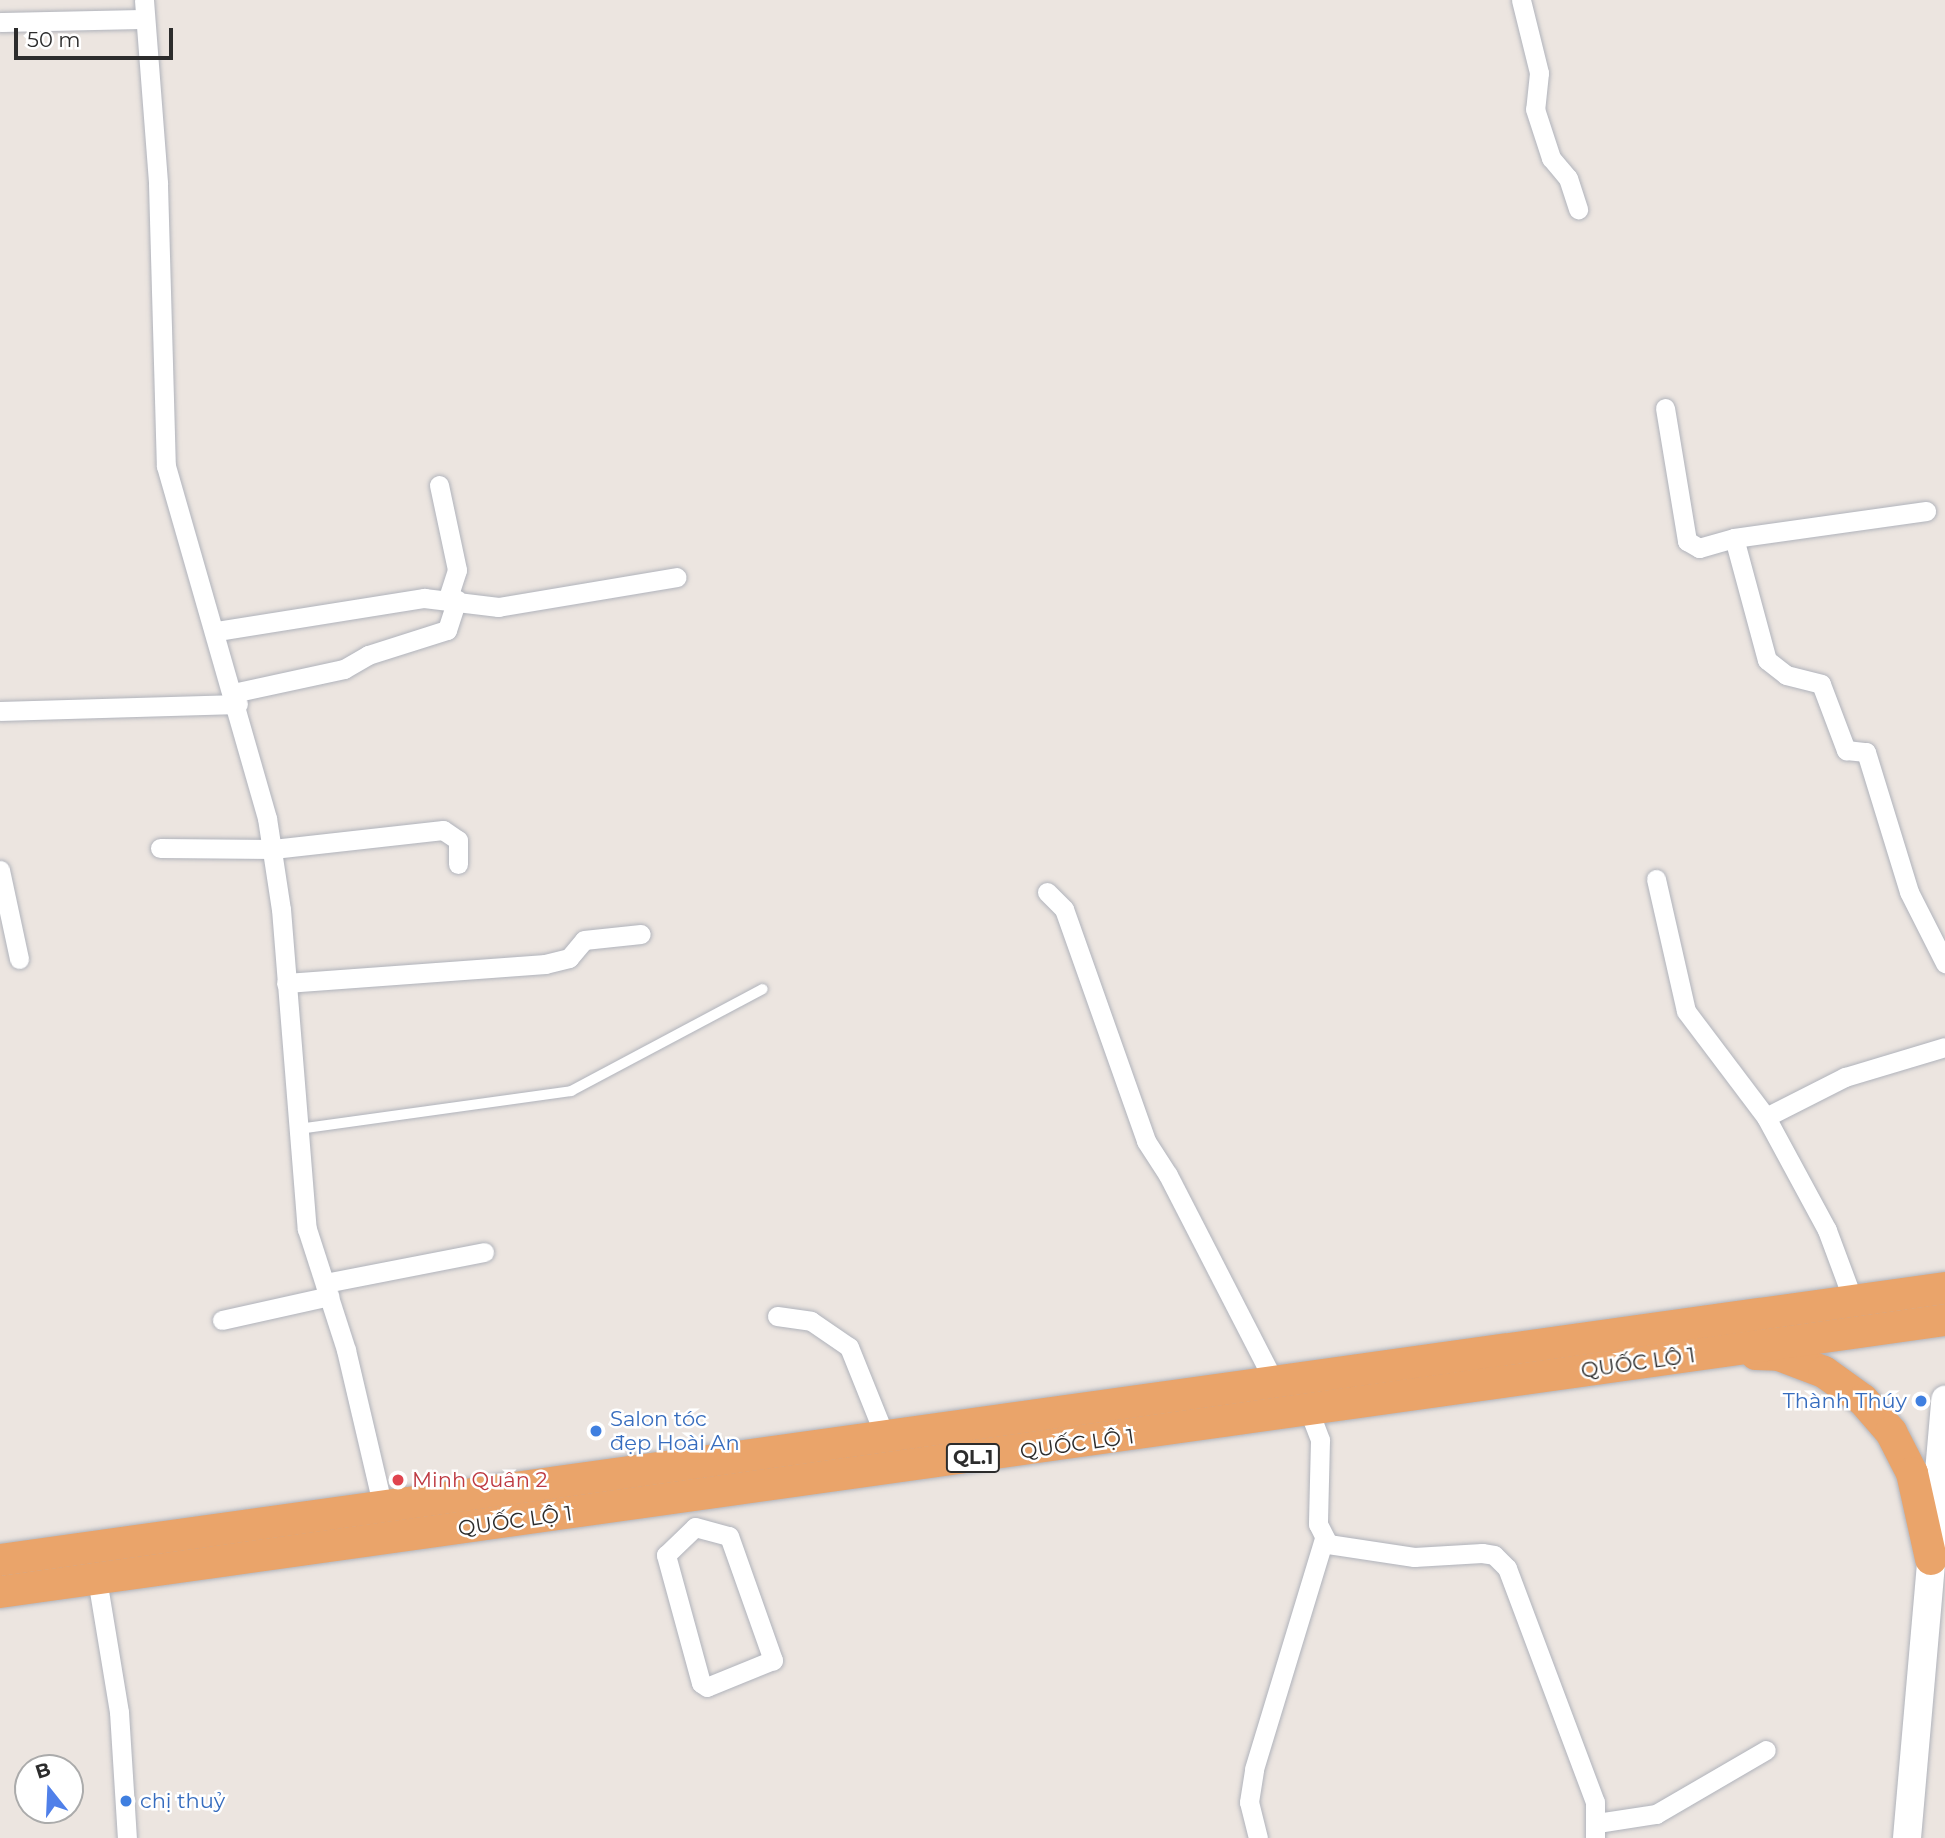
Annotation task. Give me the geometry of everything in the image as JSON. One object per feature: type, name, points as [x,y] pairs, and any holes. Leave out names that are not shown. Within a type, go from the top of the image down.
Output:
[{"type":"highway","name":"QUỐC LỘ 1","points":[[0,1560],[1276,1385],[1945,1288]]},
{"type":"highway","name":"QUỐC LỘ 1","points":[[0,1592],[1945,1320]]},
{"type":"highway","points":[[1709,1353],[1779,1355],[1824,1372],[1863,1400],[1891,1432],[1912,1473],[1931,1559]]},
{"type":"main road","points":[[1907,1838],[1945,1400]]},
{"type":"street","points":[[1521,0],[1539,74],[1535,109],[1551,158],[1568,178],[1578,209]]},
{"type":"street","points":[[0,22],[143,9],[158,184],[166,466],[236,698],[273,849],[307,1229],[327,1290],[383,1508]]},
{"type":"street","points":[[1665,408],[1687,541],[1699,548],[1734,538],[1926,511]]},
{"type":"street","points":[[0,711],[236,698],[344,669],[368,655],[447,630],[457,570],[439,485]]},
{"type":"street","points":[[1734,538],[1767,660],[1786,675],[1821,684],[1846,750],[1866,752],[1909,892],[1945,963]]},
{"type":"street","points":[[217,631],[453,599],[498,607],[677,577]]},
{"type":"street","points":[[160,848],[273,849],[443,830],[458,840],[458,864]]},
{"type":"street","points":[[0,870],[19,959]]},
{"type":"street","points":[[1656,879],[1686,1011],[1766,1117],[1827,1230],[1853,1300]]},
{"type":"street","points":[[1047,892],[1064,909],[1146,1141],[1168,1175],[1276,1385]]},
{"type":"street","points":[[286,983],[545,964],[569,958],[584,940],[641,934]]},
{"type":"street","points":[[1766,1117],[1845,1077],[1945,1046]]},
{"type":"street","points":[[222,1320],[327,1290],[484,1252]]},
{"type":"street","points":[[776,1316],[811,1321],[849,1347],[886,1439]]},
{"type":"street","points":[[1309,1411],[1320,1440],[1318,1524],[1324,1539],[1339,1550],[1414,1557],[1482,1553],[1501,1560],[1595,1802],[1596,1830],[1656,1814],[1766,1750]]},
{"type":"street","points":[[687,1497],[695,1527]]},
{"type":"street","points":[[695,1527],[729,1536],[773,1660],[707,1687],[701,1683],[666,1555],[695,1527]]},
{"type":"street","points":[[1258,1838],[1249,1802],[1254,1769],[1324,1539]]},
{"type":"street","points":[[97,1579],[119,1712],[127,1838]]},
{"type":"lane","points":[[298,1129],[571,1091],[763,989]]},
{"type":"place","name":"Thành Thúy","points":[[1921,1401]]},
{"type":"place","name":"Salon tóc đẹp Hoài An","points":[[596,1431]]},
{"type":"place","name":"Minh Quân 2","points":[[398,1480]]},
{"type":"place","name":"chị thuỷ","points":[[126,1801]]}]
